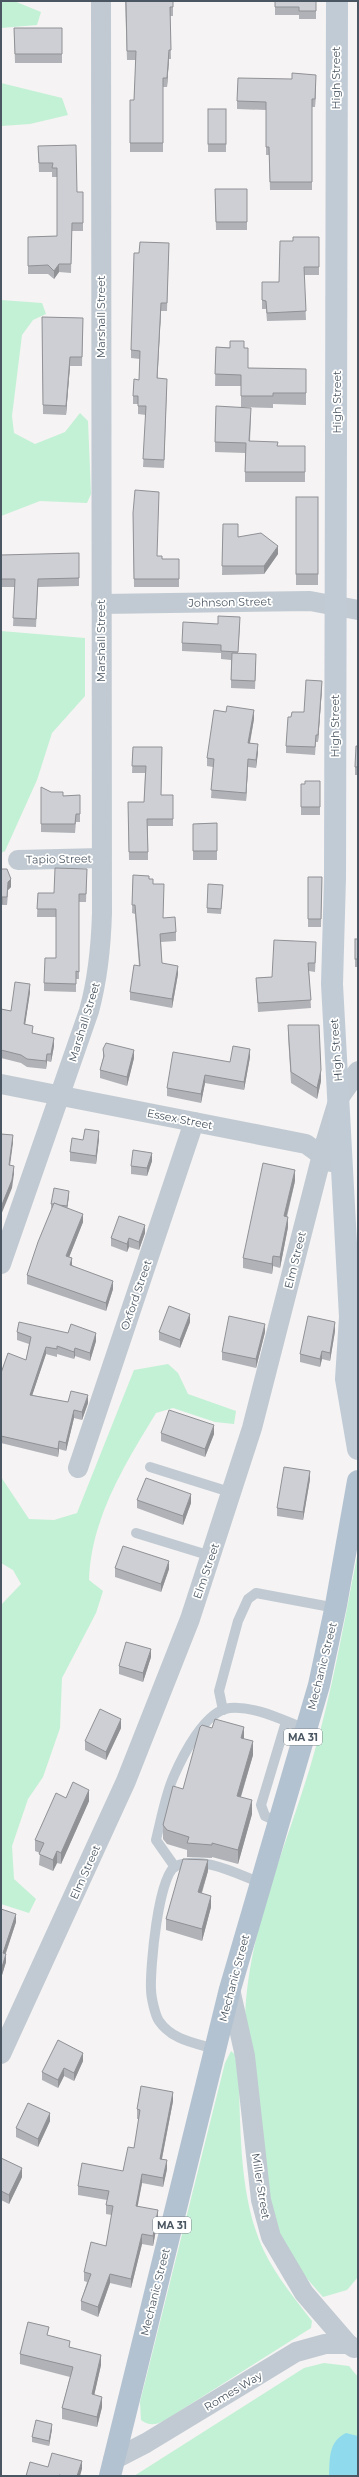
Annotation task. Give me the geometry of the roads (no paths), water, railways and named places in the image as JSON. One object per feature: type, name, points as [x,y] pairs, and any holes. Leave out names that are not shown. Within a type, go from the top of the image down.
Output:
[{"type":"main road","name":"High Street","points":[[337,1],[336,78],[338,226],[334,606],[335,878],[332,984],[344,1182],[350,1317],[346,1379],[358,1449]]},
{"type":"main road","name":"Mechanic Street","points":[[111,2468],[230,1989],[278,1822],[296,1726],[319,1685],[336,1608],[358,1481]]},
{"type":"street","name":"Marshall Street","points":[[1,1264],[61,1095],[97,982],[102,912],[101,1]]},
{"type":"street","name":"Johnson Street","points":[[101,604],[310,601],[358,610]]},
{"type":"street","name":"Tapio Street","points":[[18,860],[101,858]]},
{"type":"street","name":"Elm Street","points":[[1,2054],[126,1781],[190,1619],[233,1493],[252,1428],[322,1154],[339,1098],[358,1071]]},
{"type":"street","name":"Essex Street","points":[[1,1084],[306,1144],[322,1154],[333,1165],[344,1182]]},
{"type":"street","points":[[296,1142],[309,1137],[321,1127],[339,1098]]},
{"type":"street","name":"Oxford Street","points":[[78,1468],[194,1122]]},
{"type":"street","name":"Miller Street","points":[[230,1989],[245,2056],[261,2200],[271,2237],[304,2293],[355,2350]]},
{"type":"street","name":"Romes Way","points":[[111,2468],[146,2443],[296,2352],[325,2344],[355,2350]]},
{"type":"lane","points":[[150,1467],[233,1493]]},
{"type":"lane","points":[[136,1532],[212,1556]]},
{"type":"lane","points":[[223,1710],[219,1691],[238,1621],[248,1599],[256,1593],[336,1608]]},
{"type":"lane","points":[[175,1867],[156,1840],[173,1779],[201,1728],[217,1711],[251,1709],[296,1726],[261,1805],[265,1816],[278,1822]]},
{"type":"lane","points":[[215,2049],[172,2035],[158,2020],[151,1990],[162,1895],[170,1872],[175,1867],[191,1862],[224,1869],[261,1883]]},
{"type":"water","points":[[346,2433],[358,2436],[358,2476],[329,2476],[331,2451],[336,2441]]}]
